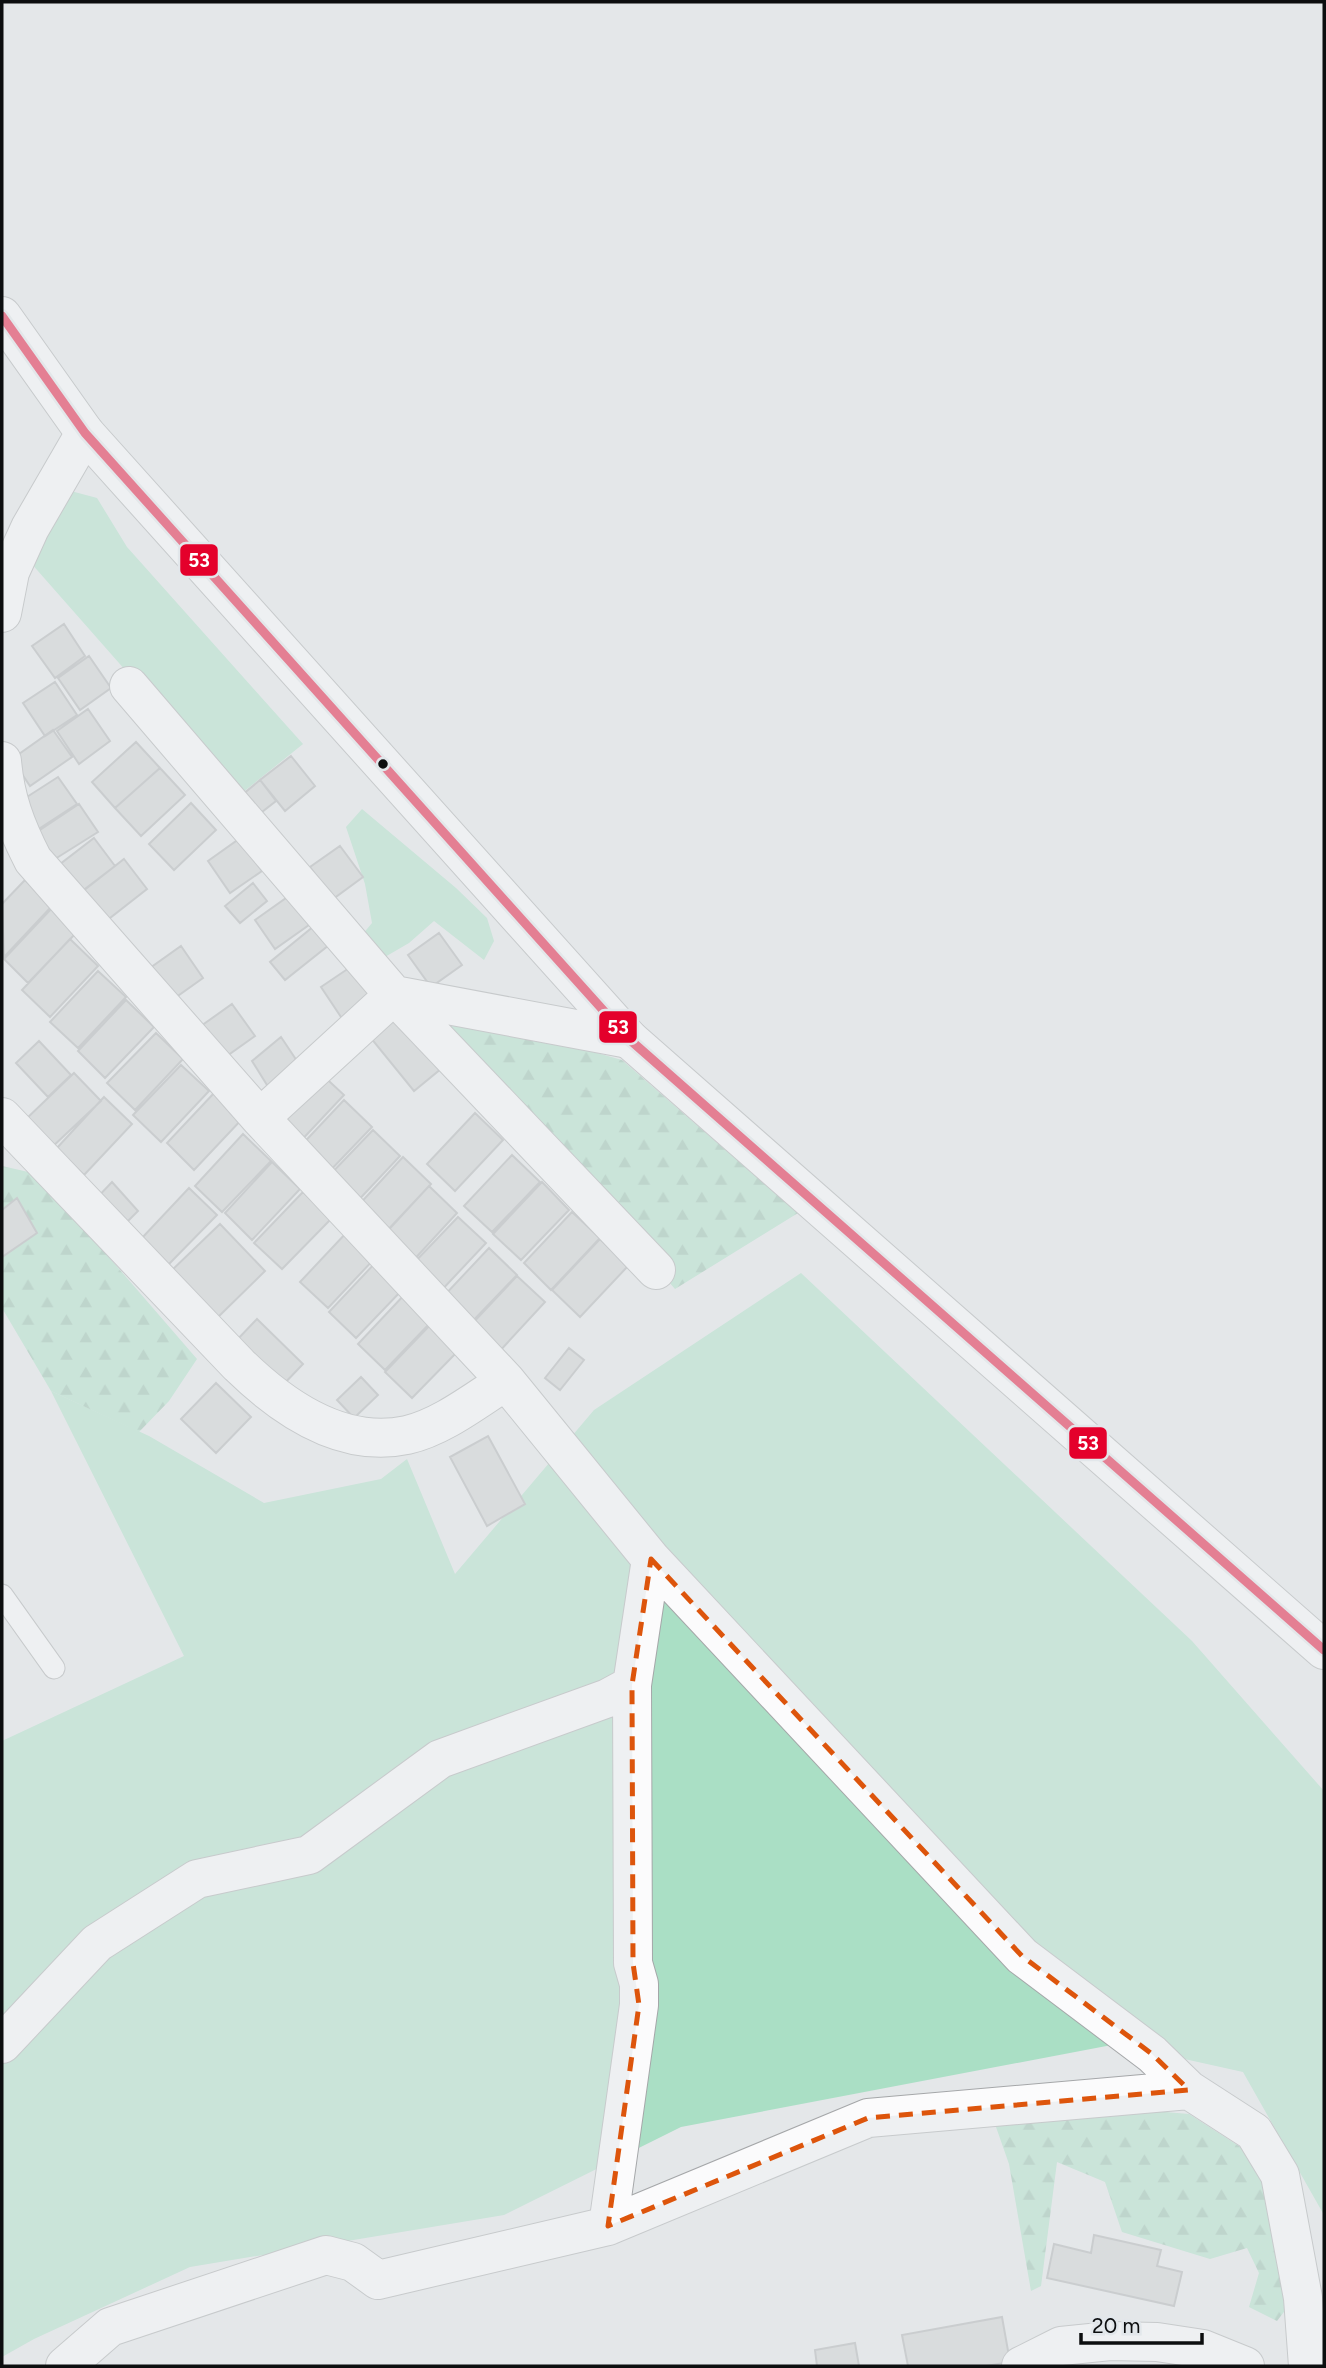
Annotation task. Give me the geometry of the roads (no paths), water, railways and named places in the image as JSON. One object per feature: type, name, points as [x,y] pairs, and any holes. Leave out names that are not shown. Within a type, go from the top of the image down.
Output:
[{"type":"street","points":[[2,316],[85,432],[629,1040],[1324,1650]]},
{"type":"street","points":[[2,613],[10,572],[30,528],[85,432]]},
{"type":"street","points":[[129,686],[394,995],[656,1270]]},
{"type":"street","points":[[2,761],[4,788],[16,826],[33,860],[260,1118],[506,1381],[651,1559],[1022,1956],[1152,2054],[1189,2090],[1254,2132],[1280,2175],[1303,2298],[1308,2366]]},
{"type":"street","points":[[394,995],[629,1040]]},
{"type":"street","points":[[260,1118],[394,995]]},
{"type":"street","points":[[2,1117],[239,1365],[268,1394],[296,1413],[331,1428],[377,1438],[408,1435],[439,1422],[506,1381]]},
{"type":"street","points":[[608,2226],[639,2005],[639,1984],[633,1963],[632,1685],[651,1559]]},
{"type":"street","points":[[2,2044],[97,1942],[197,1879],[309,1855],[440,1759],[608,1699],[632,1685]]},
{"type":"street","points":[[65,2366],[110,2327],[326,2255],[353,2262],[378,2280],[608,2226],[867,2118],[1189,2090]]},
{"type":"street","points":[[1021,2366],[1061,2346],[1110,2341],[1157,2342],[1203,2350],[1245,2366]]},
{"type":"lane","points":[[2,1595],[54,1668]]}]
